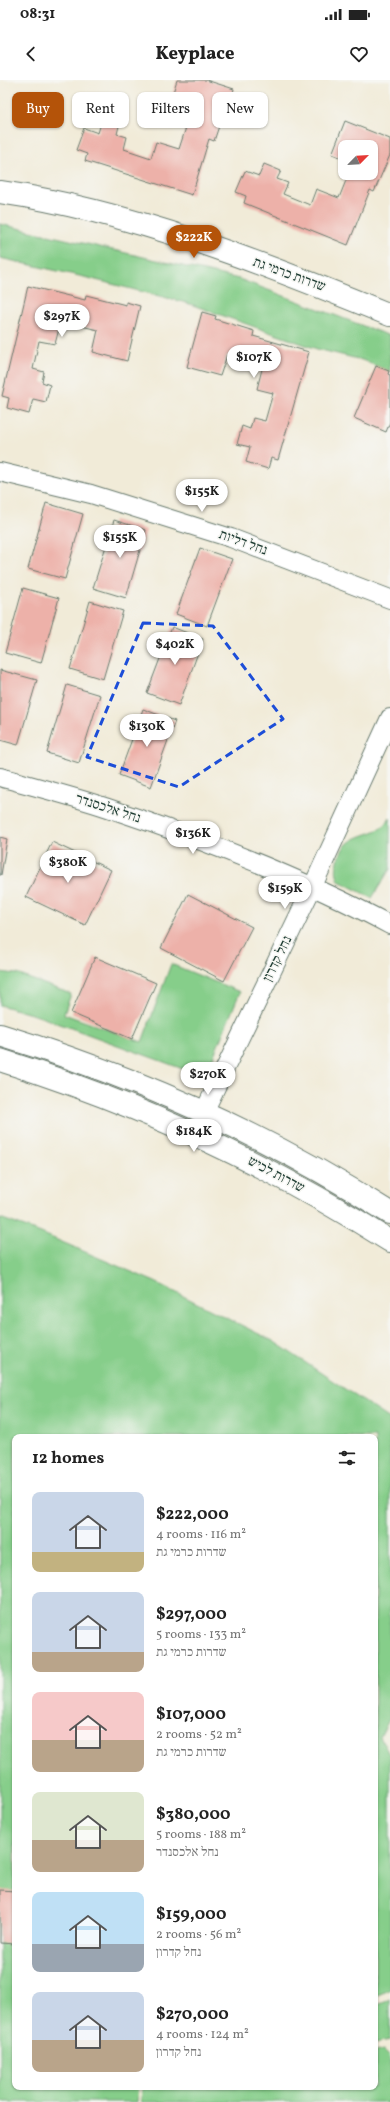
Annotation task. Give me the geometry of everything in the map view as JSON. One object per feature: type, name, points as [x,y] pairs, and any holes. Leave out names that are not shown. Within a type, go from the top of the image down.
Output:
[{"type":"street","name":"שדרות כרמי גת","points":[[0,192],[102,213],[204,245],[310,282],[390,315]]},
{"type":"street","name":"נחל דליות","points":[[0,472],[91,494],[231,538],[390,599]]},
{"type":"street","name":"נחל קדרון","points":[[204,1112],[312,888],[390,718]]},
{"type":"street","name":"נחל אלכסנדר","points":[[0,777],[108,808],[236,854],[361,910],[390,925]]},
{"type":"street","name":"שדרות לכיש","points":[[0,1036],[82,1063],[204,1112],[310,1166],[390,1213]]},
{"type":"street","name":"שדרות לכיש","points":[[0,1060],[75,1085],[129,1106],[213,1143],[310,1193],[390,1241]]},
{"type":"highlighted area","points":[[143,623],[213,626],[283,719],[179,787],[87,757]]},
{"type":"green space","points":[[0,224],[239,279],[390,336],[390,372],[362,360],[317,349],[187,303],[0,258]]},
{"type":"green space","points":[[390,818],[390,869],[372,898],[339,881],[336,872],[337,864],[343,849],[349,842],[379,829],[385,825]]},
{"type":"green space","points":[[171,964],[240,992],[212,1060],[197,1070],[191,1071],[183,1069],[38,1016],[0,1005],[0,972],[17,974],[71,994],[64,1014],[142,1042]]},
{"type":"green space","points":[[0,1218],[41,1233],[155,1282],[273,1341],[390,1419],[390,1718],[380,1737],[390,1756],[390,1990],[378,1995],[378,1434],[12,1434],[12,2090],[138,2090],[137,2102],[0,2102]]},
{"type":"green space","points":[[390,1999],[390,2040],[378,2042],[378,2004]]},
{"type":"green space","points":[[383,2050],[390,2057],[390,2102],[141,2102],[142,2090],[378,2090],[378,2051]]},
{"type":"building","points":[[177,80],[206,80],[234,89],[233,92],[212,92],[212,128],[218,128],[214,141],[209,139],[192,195],[85,161],[87,154],[76,150],[84,128],[98,133],[100,128],[118,128],[117,134],[127,137],[124,149],[151,158],[156,142],[179,149],[186,128],[204,128],[204,92],[173,92]]},
{"type":"building","points":[[345,121],[390,139],[390,155],[374,192],[370,190],[348,245],[244,203],[246,196],[236,192],[245,171],[259,176],[264,164],[281,171],[277,179],[288,183],[283,194],[310,205],[316,189],[339,198],[346,180],[378,180],[378,140],[338,140],[338,156],[332,154]]},
{"type":"building","points":[[28,286],[85,300],[86,295],[126,305],[126,302],[140,306],[127,361],[93,352],[98,330],[61,321],[55,344],[39,341],[33,369],[44,372],[42,382],[50,385],[46,402],[33,399],[29,414],[7,408],[9,398],[2,396]]},
{"type":"building","points":[[202,312],[216,316],[215,319],[254,331],[253,336],[309,352],[278,460],[271,458],[268,469],[246,462],[250,447],[237,444],[242,426],[250,429],[253,418],[265,421],[273,393],[257,389],[263,365],[227,355],[220,376],[187,367]]},
{"type":"building","points":[[376,366],[389,371],[388,374],[390,375],[390,422],[386,432],[354,418]]},
{"type":"building","points":[[46,503],[83,514],[65,579],[28,569]]},
{"type":"building","points":[[114,520],[146,530],[126,598],[93,588]]},
{"type":"building","points":[[200,548],[232,559],[207,626],[176,614]]},
{"type":"building","points":[[23,588],[59,598],[41,663],[5,653]]},
{"type":"building","points":[[90,601],[123,611],[103,679],[70,669]]},
{"type":"building","points":[[172,627],[203,639],[179,705],[147,693]]},
{"type":"building","points":[[0,670],[37,680],[18,745],[0,740]]},
{"type":"building","points":[[67,685],[100,695],[79,763],[47,753]]},
{"type":"building","points":[[143,709],[175,721],[151,787],[119,775]]},
{"type":"building","points":[[0,837],[7,839],[1,875],[0,875]]},
{"type":"building","points":[[52,842],[111,870],[85,925],[26,897]]},
{"type":"building","points":[[188,894],[252,927],[224,981],[161,948]]},
{"type":"building","points":[[95,957],[156,983],[132,1039],[71,1013]]},
{"type":"building","points":[[0,1890],[12,1891],[12,1944],[0,1943]]}]
